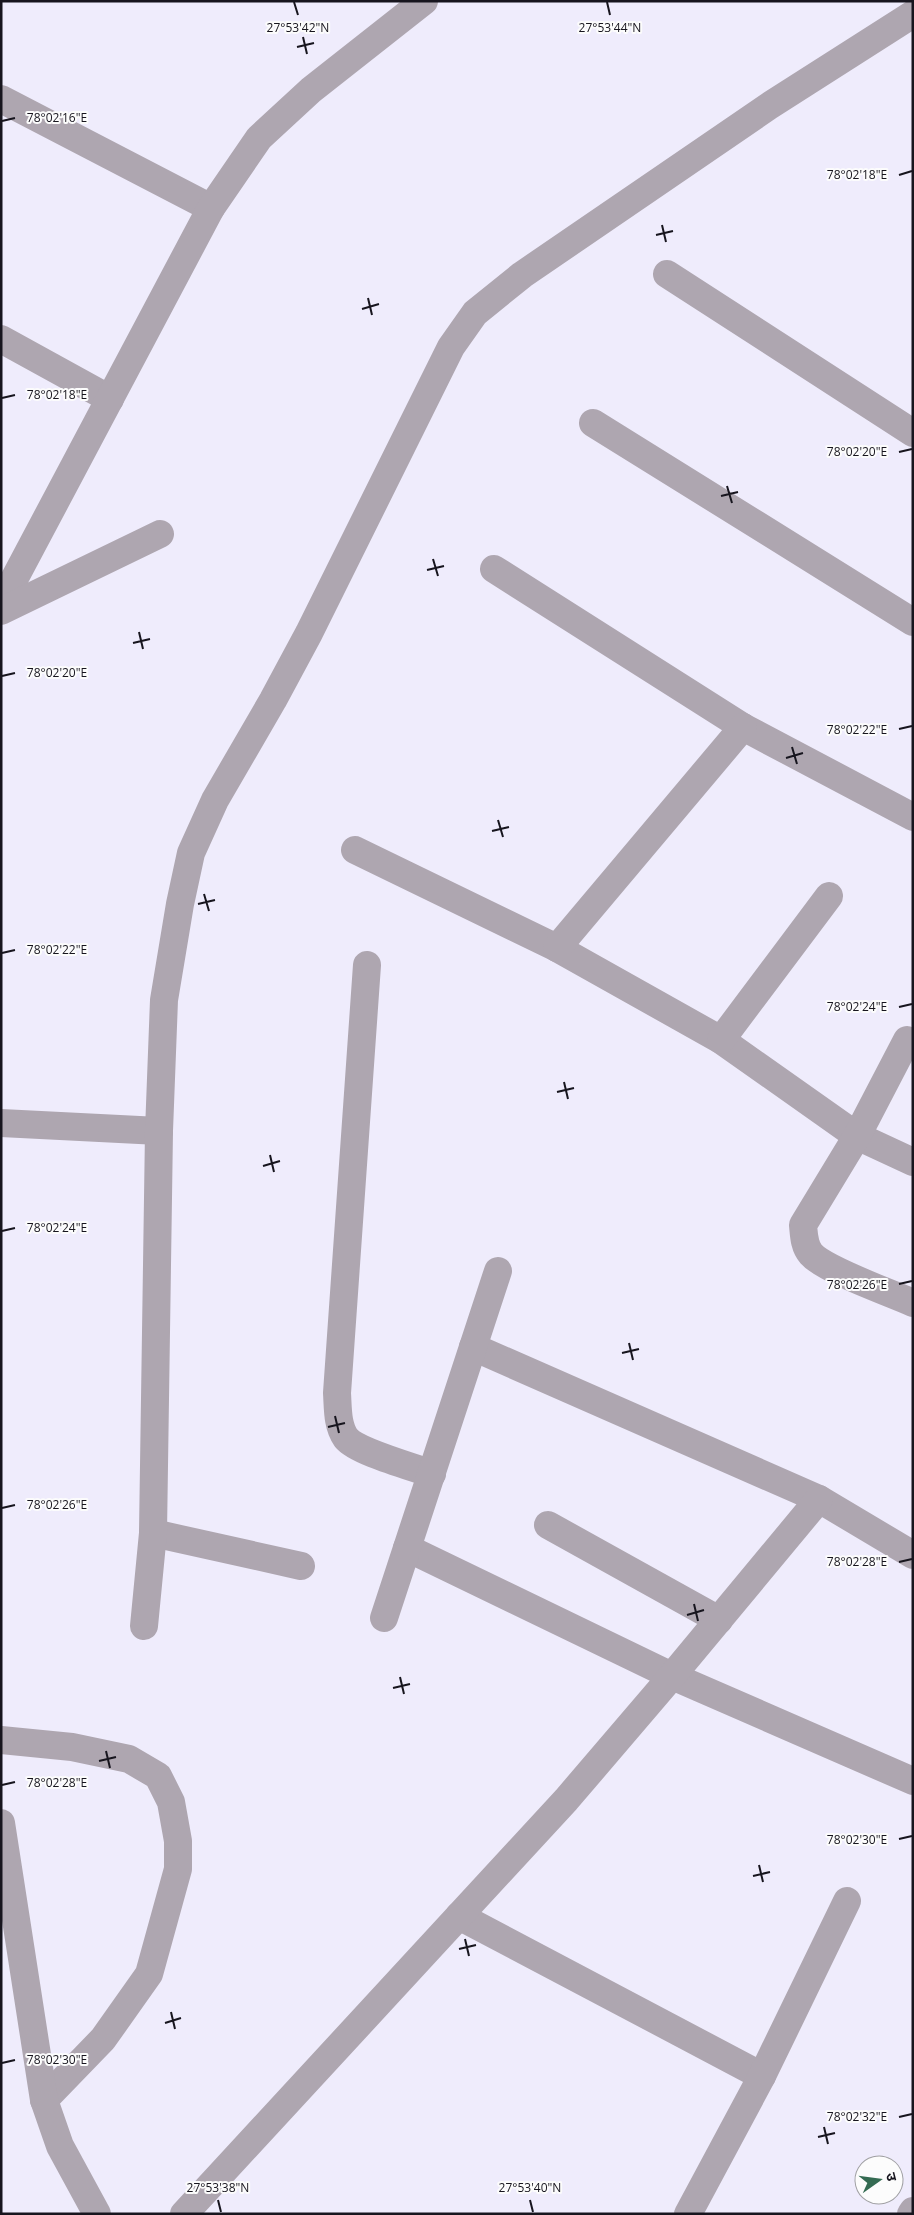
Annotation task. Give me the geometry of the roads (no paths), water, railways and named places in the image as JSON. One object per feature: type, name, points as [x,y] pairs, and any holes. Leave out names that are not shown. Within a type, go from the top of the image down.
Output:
[{"type":"street","points":[[5,589],[110,399],[211,208],[258,138],[311,90],[424,1]]},
{"type":"street","points":[[144,1626],[153,1533],[159,1131],[164,1000],[180,904],[191,853],[214,800],[274,700],[310,633],[451,347],[476,314],[522,275],[769,106],[913,14]]},
{"type":"street","points":[[1,99],[211,208]]},
{"type":"street","points":[[667,274],[913,433]]},
{"type":"street","points":[[1,339],[110,399]]},
{"type":"street","points":[[593,424],[913,622]]},
{"type":"street","points":[[1,611],[160,534]]},
{"type":"street","points":[[494,569],[743,727],[913,817]]},
{"type":"street","points":[[557,948],[743,727]]},
{"type":"street","points":[[355,850],[557,948],[721,1040],[857,1136],[913,1162]]},
{"type":"street","points":[[721,1040],[829,896]]},
{"type":"street","points":[[367,965],[337,1393],[339,1422],[347,1439],[365,1450],[432,1474]]},
{"type":"street","points":[[907,1040],[857,1136],[803,1225],[804,1239],[811,1254],[826,1265],[913,1303]]},
{"type":"street","points":[[1,1123],[159,1131]]},
{"type":"street","points":[[384,1618],[498,1271]]},
{"type":"street","points":[[473,1348],[819,1498],[913,1555]]},
{"type":"street","points":[[184,2214],[566,1800],[672,1676],[819,1498]]},
{"type":"street","points":[[548,1525],[718,1620]]},
{"type":"street","points":[[153,1533],[302,1566]]},
{"type":"street","points":[[407,1548],[672,1676],[913,1781]]},
{"type":"street","points":[[1,1740],[72,1747],[129,1760],[151,1772],[158,1776],[172,1802],[178,1840],[178,1869],[149,1974],[103,2039],[44,2100]]},
{"type":"street","points":[[1,1823],[44,2100],[60,2146],[97,2214]]},
{"type":"street","points":[[688,2214],[762,2076],[847,1901]]},
{"type":"street","points":[[459,1916],[762,2076]]}]
